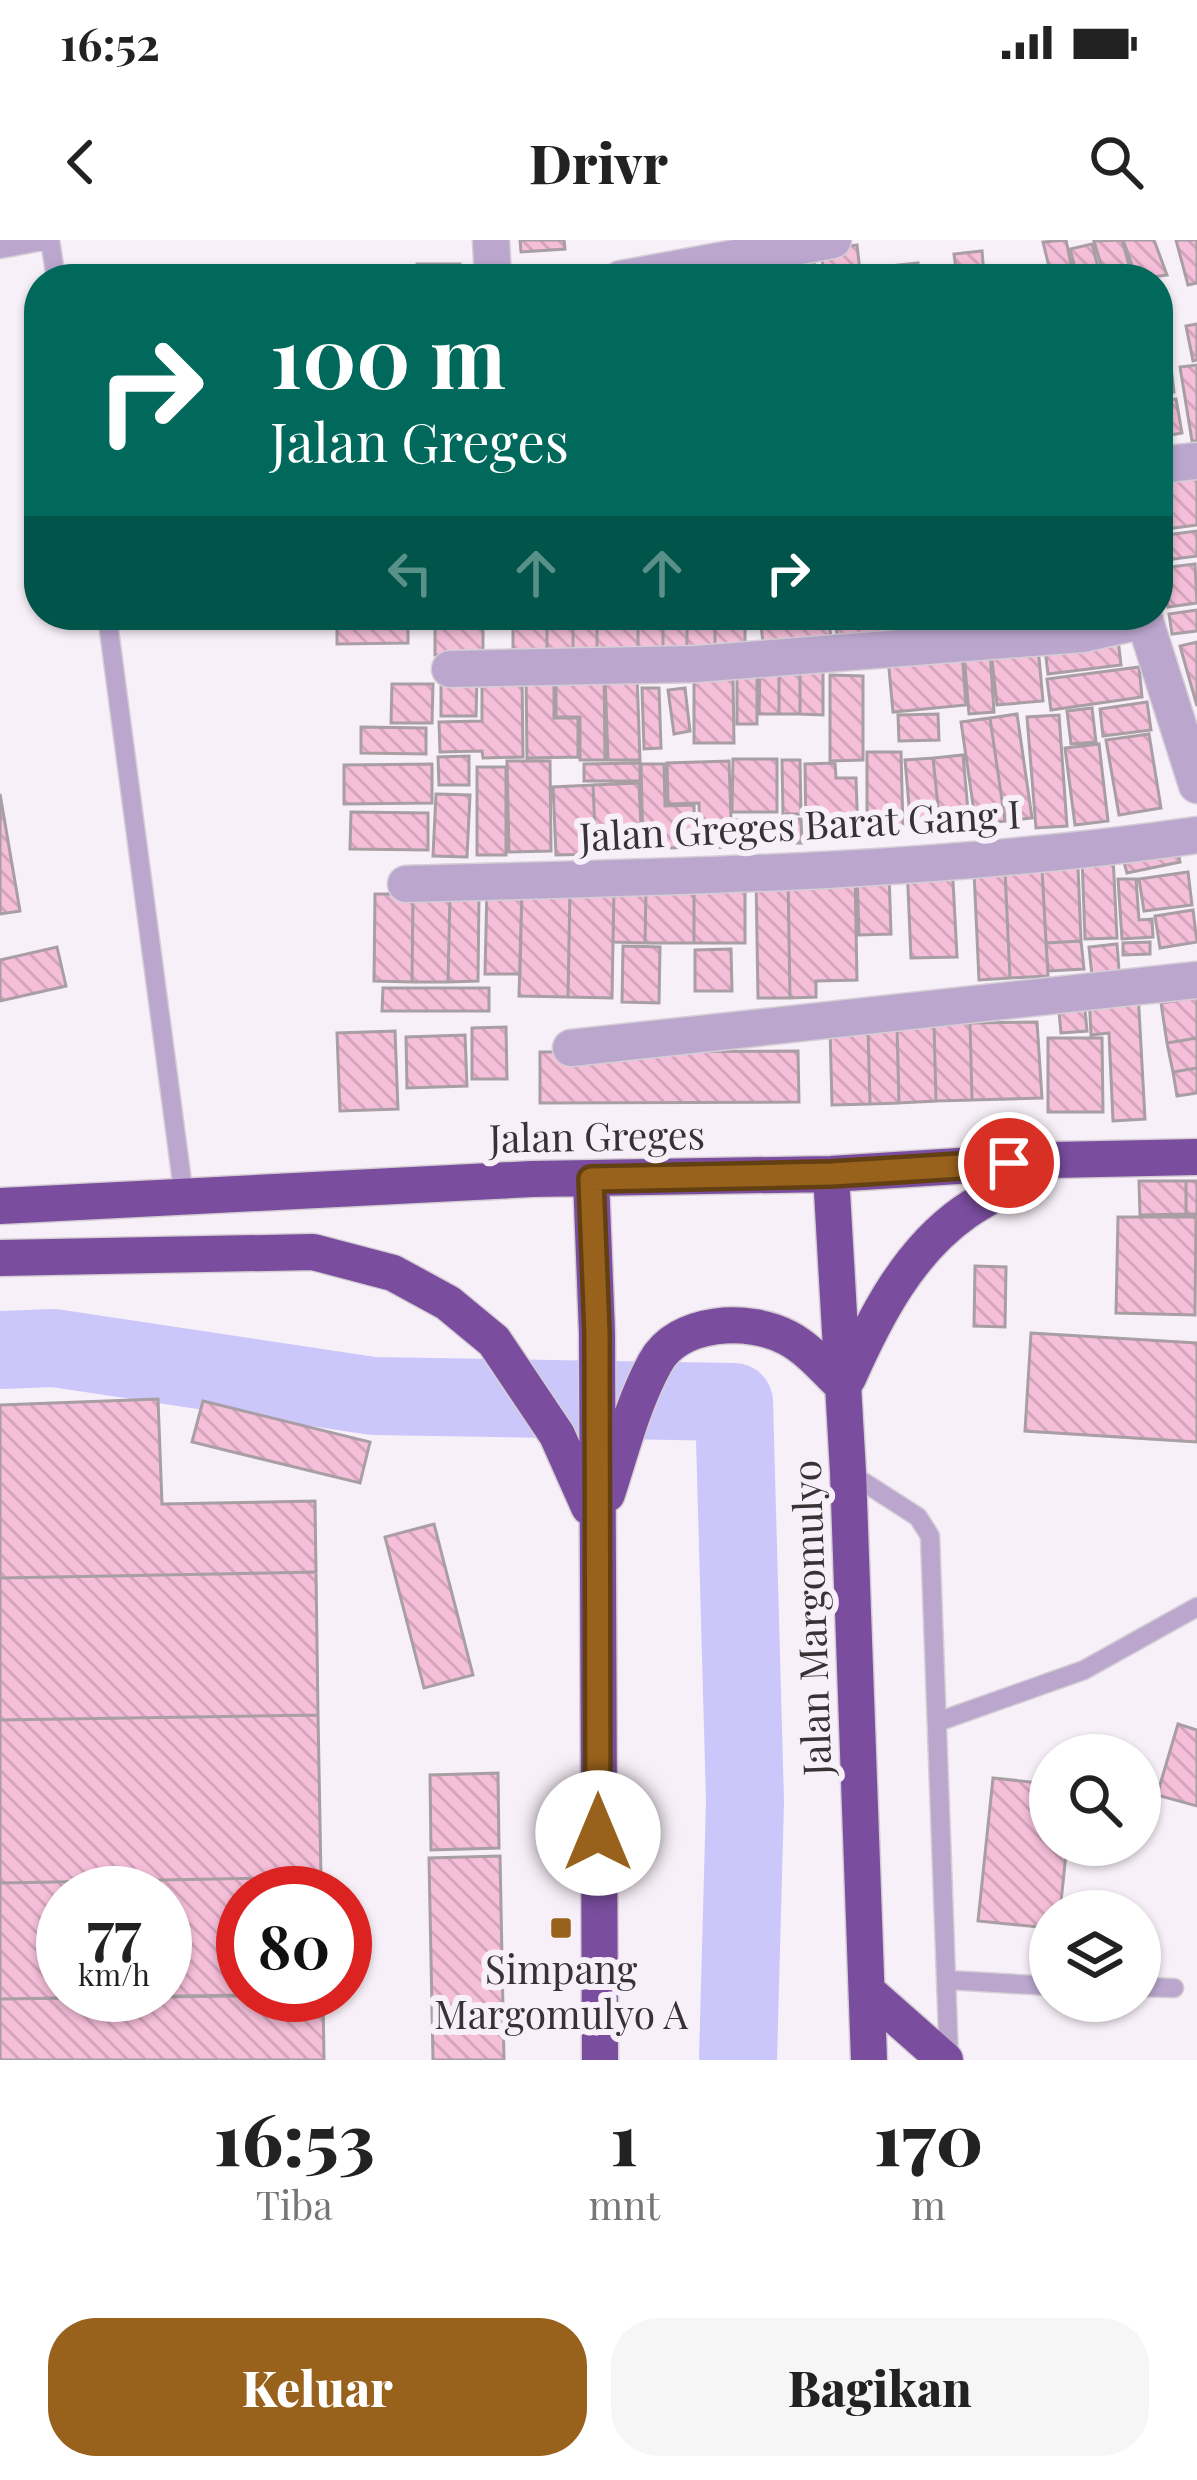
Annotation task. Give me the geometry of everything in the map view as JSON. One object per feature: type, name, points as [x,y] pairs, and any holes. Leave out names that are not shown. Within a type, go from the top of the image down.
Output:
[{"type":"highway","name":"Jalan Greges","points":[[0,1205],[1197,1157]]},
{"type":"highway","points":[[610,1448],[656,1359],[695,1330],[764,1328],[792,1340],[844,1387],[876,1316],[933,1239],[963,1214],[1054,1160]]},
{"type":"highway","name":"Jalan Margomulyo","points":[[831,1174],[848,1472],[869,2060]]},
{"type":"highway","points":[[591,1179],[597,1333],[610,1448],[597,1525],[600,2060]]},
{"type":"highway","points":[[0,1258],[313,1252],[393,1273],[448,1303],[494,1341],[556,1435],[597,1525]]},
{"type":"highway","points":[[869,1994],[947,2060]]},
{"type":"street","points":[[703,264],[833,240]]},
{"type":"street","points":[[450,669],[696,664],[1098,630]]},
{"type":"street","points":[[1148,630],[1196,774]]},
{"type":"street","name":"Jalan Greges Barat Gang I","points":[[406,884],[637,879],[856,867],[1064,854],[1197,835]]},
{"type":"street","points":[[571,1048],[1197,980]]},
{"type":"lane","points":[[0,249],[49,240]]},
{"type":"lane","points":[[108,630],[184,1197]]},
{"type":"lane","points":[[848,1472],[918,1516],[930,1536],[940,1721],[947,2060]]},
{"type":"lane","points":[[940,1721],[1084,1670],[1197,1606]]},
{"type":"lane","points":[[948,1980],[1029,1984]]},
{"type":"lane","points":[[1161,1988],[1174,1988]]},
{"type":"building","points":[[520,240],[564,240],[565,249],[521,252]]},
{"type":"building","points":[[1066,240],[1071,264],[1048,264],[1043,242]]},
{"type":"building","points":[[1122,240],[1129,264],[1101,264],[1094,241]]},
{"type":"building","points":[[1123,240],[1154,240],[1163,264],[1132,264]]},
{"type":"building","points":[[1176,240],[1197,240],[1197,283],[1188,285]]},
{"type":"building","points":[[1092,244],[1097,264],[1074,264],[1070,249]]},
{"type":"building","points":[[857,245],[859,264],[823,264],[821,250]]},
{"type":"building","points":[[982,251],[983,264],[955,264],[954,254]]},
{"type":"building","points":[[814,260],[814,264],[787,264]]},
{"type":"building","points":[[1197,324],[1197,360],[1193,361],[1186,326]]},
{"type":"building","points":[[1197,365],[1197,441],[1192,441],[1180,367]]},
{"type":"building","points":[[1173,400],[1182,433],[1173,434]]},
{"type":"building","points":[[1197,463],[1197,525],[1173,528],[1173,467]]},
{"type":"building","points":[[1197,531],[1197,556],[1173,559],[1173,534]]},
{"type":"building","points":[[1195,564],[1197,603],[1173,606],[1173,567]]},
{"type":"building","points":[[1197,610],[1197,631],[1172,634],[1173,613]]},
{"type":"building","points":[[337,630],[408,630],[408,643],[337,644]]},
{"type":"building","points":[[435,630],[483,630],[483,655],[435,655]]},
{"type":"building","points":[[513,630],[547,630],[547,657],[513,657]]},
{"type":"building","points":[[547,630],[573,630],[573,657],[547,657]]},
{"type":"building","points":[[573,630],[597,630],[597,657],[573,657]]},
{"type":"building","points":[[597,630],[638,630],[638,657],[597,657]]},
{"type":"building","points":[[638,630],[663,630],[663,657],[638,657]]},
{"type":"building","points":[[663,630],[687,630],[687,657],[663,657]]},
{"type":"building","points":[[687,630],[715,630],[715,657],[687,657]]},
{"type":"building","points":[[715,630],[745,630],[745,657],[715,657]]},
{"type":"building","points":[[762,630],[830,630],[832,645],[764,653]]},
{"type":"building","points":[[837,630],[895,630],[895,637],[838,644]]},
{"type":"building","points":[[1118,639],[1121,665],[1048,674],[1045,649]]},
{"type":"building","points":[[1197,642],[1197,706],[1180,646]]},
{"type":"building","points":[[1038,647],[1043,701],[997,705],[991,651]]},
{"type":"building","points":[[962,652],[966,705],[893,712],[888,658]]},
{"type":"building","points":[[990,652],[994,712],[969,714],[964,654]]},
{"type":"building","points":[[760,666],[779,666],[779,714],[759,714]]},
{"type":"building","points":[[779,666],[800,666],[800,714],[779,714]]},
{"type":"building","points":[[800,666],[823,666],[823,715],[800,714]]},
{"type":"building","points":[[1139,667],[1142,697],[1051,710],[1047,679]]},
{"type":"building","points":[[556,671],[604,671],[605,760],[580,760],[580,717],[556,717]]},
{"type":"building","points":[[554,674],[554,718],[578,718],[578,757],[527,758],[526,675]]},
{"type":"building","points":[[441,675],[477,676],[476,716],[441,716]]},
{"type":"building","points":[[482,675],[522,675],[523,757],[440,752],[439,722],[482,721]]},
{"type":"building","points":[[605,675],[637,675],[640,760],[608,760]]},
{"type":"building","points":[[830,675],[863,676],[863,760],[830,761]]},
{"type":"building","points":[[733,676],[734,743],[694,743],[694,677]]},
{"type":"building","points":[[737,676],[757,676],[757,724],[737,724]]},
{"type":"building","points":[[392,684],[433,684],[432,723],[391,723]]},
{"type":"building","points":[[642,688],[659,688],[661,748],[644,749]]},
{"type":"building","points":[[685,688],[690,731],[674,734],[668,690]]},
{"type":"building","points":[[1147,702],[1151,730],[1103,736],[1100,709]]},
{"type":"building","points":[[1092,708],[1096,742],[1071,744],[1067,711]]},
{"type":"building","points":[[938,714],[939,740],[899,741],[898,715]]},
{"type":"building","points":[[1017,714],[1032,818],[1005,821],[990,718]]},
{"type":"building","points":[[1059,715],[1067,826],[1036,828],[1027,717]]},
{"type":"building","points":[[990,718],[1005,821],[976,825],[961,722]]},
{"type":"building","points":[[361,727],[426,728],[426,754],[361,753]]},
{"type":"building","points":[[1149,734],[1161,808],[1119,815],[1106,740]]},
{"type":"building","points":[[1099,744],[1108,821],[1075,825],[1065,748]]},
{"type":"building","points":[[867,752],[901,752],[903,828],[867,828]]},
{"type":"building","points":[[963,755],[969,822],[940,825],[933,758]]},
{"type":"building","points":[[469,756],[469,785],[439,785],[438,757]]},
{"type":"building","points":[[933,758],[940,825],[911,828],[905,760]]},
{"type":"building","points":[[733,759],[777,759],[777,812],[732,812]]},
{"type":"building","points":[[782,760],[800,760],[801,814],[783,814]]},
{"type":"building","points":[[507,761],[550,761],[551,851],[509,852]]},
{"type":"building","points":[[729,761],[732,847],[700,848],[699,803],[668,804],[667,763]]},
{"type":"building","points":[[640,763],[640,781],[584,781],[584,764]]},
{"type":"building","points":[[835,763],[836,778],[856,778],[858,837],[806,838],[805,764]]},
{"type":"building","points":[[432,764],[432,803],[344,804],[344,765]]},
{"type":"building","points":[[641,764],[664,764],[665,806],[694,805],[695,847],[643,849]]},
{"type":"building","points":[[477,767],[506,767],[506,855],[477,855]]},
{"type":"building","points":[[639,783],[642,851],[596,854],[593,785]]},
{"type":"building","points":[[593,785],[596,854],[556,855],[553,787]]},
{"type":"building","points":[[0,794],[20,911],[0,914]]},
{"type":"building","points":[[436,794],[470,795],[467,857],[433,856]]},
{"type":"building","points":[[351,812],[428,813],[428,850],[350,849]]},
{"type":"building","points":[[801,819],[802,843],[735,844],[735,820]]},
{"type":"building","points":[[1177,847],[1180,862],[1127,873],[1123,859]]},
{"type":"building","points":[[1113,856],[1117,938],[1085,939],[1082,857]]},
{"type":"building","points":[[952,862],[957,957],[911,958],[907,865]]},
{"type":"building","points":[[1078,867],[1081,941],[1046,943],[1042,869]]},
{"type":"building","points":[[1042,869],[1048,976],[1010,978],[1005,871]]},
{"type":"building","points":[[1005,871],[1010,978],[979,980],[974,872]]},
{"type":"building","points":[[889,872],[891,934],[859,935],[857,873]]},
{"type":"building","points":[[1188,872],[1192,905],[1144,911],[1139,879]]},
{"type":"building","points":[[855,874],[857,980],[816,981],[816,997],[790,998],[788,875]]},
{"type":"building","points":[[788,875],[790,998],[758,998],[756,876]]},
{"type":"building","points":[[1118,879],[1136,879],[1139,920],[1152,919],[1153,937],[1122,939]]},
{"type":"building","points":[[745,885],[745,943],[694,943],[694,886]]},
{"type":"building","points":[[487,886],[522,887],[520,974],[485,974]]},
{"type":"building","points":[[694,886],[694,943],[645,943],[646,889]]},
{"type":"building","points":[[522,887],[570,888],[568,997],[519,996]]},
{"type":"building","points":[[570,888],[614,888],[612,998],[568,997]]},
{"type":"building","points":[[614,888],[646,889],[645,943],[613,942]]},
{"type":"building","points":[[375,894],[413,894],[412,982],[374,981]]},
{"type":"building","points":[[413,894],[450,894],[448,982],[412,982]]},
{"type":"building","points":[[450,894],[479,894],[478,981],[448,982]]},
{"type":"building","points":[[1193,910],[1197,942],[1160,948],[1155,916]]},
{"type":"building","points":[[1081,941],[1084,969],[1048,971],[1046,943]]},
{"type":"building","points":[[1150,942],[1150,954],[1123,955],[1123,943]]},
{"type":"building","points":[[1117,944],[1120,983],[1093,986],[1089,947]]},
{"type":"building","points":[[623,946],[660,947],[659,1003],[622,1002]]},
{"type":"building","points":[[57,947],[66,986],[0,1001],[0,960]]},
{"type":"building","points":[[731,949],[732,991],[695,991],[695,950]]},
{"type":"building","points":[[383,988],[489,988],[489,1011],[382,1011]]},
{"type":"building","points":[[1138,992],[1145,1119],[1113,1121],[1109,1033],[1091,1035],[1089,994]]},
{"type":"building","points":[[1197,997],[1197,1038],[1167,1043],[1161,1003]]},
{"type":"building","points":[[1084,999],[1087,1031],[1061,1033],[1058,1000]]},
{"type":"building","points":[[1037,1022],[1042,1098],[972,1100],[970,1023]]},
{"type":"building","points":[[970,1023],[972,1100],[936,1101],[934,1024]]},
{"type":"building","points":[[934,1024],[936,1101],[899,1103],[897,1026]]},
{"type":"building","points":[[897,1026],[899,1103],[870,1104],[868,1027]]},
{"type":"building","points":[[506,1027],[507,1079],[472,1079],[472,1028]]},
{"type":"building","points":[[868,1027],[870,1104],[832,1105],[830,1028]]},
{"type":"building","points":[[395,1031],[398,1109],[340,1111],[337,1033]]},
{"type":"building","points":[[465,1035],[467,1086],[407,1088],[406,1037]]},
{"type":"building","points":[[1048,1038],[1102,1038],[1103,1112],[1048,1112]]},
{"type":"building","points":[[1197,1038],[1197,1068],[1173,1072],[1167,1043]]},
{"type":"building","points":[[798,1051],[799,1102],[540,1103],[540,1052]]},
{"type":"building","points":[[1197,1068],[1197,1093],[1177,1096],[1173,1072]]},
{"type":"building","points":[[1139,1181],[1186,1181],[1186,1214],[1140,1215]]},
{"type":"building","points":[[1186,1181],[1197,1181],[1197,1214],[1186,1214]]},
{"type":"building","points":[[1118,1217],[1196,1217],[1195,1315],[1116,1313]]},
{"type":"building","points":[[975,1266],[1006,1267],[1005,1327],[974,1326]]},
{"type":"building","points":[[1031,1333],[1197,1343],[1197,1442],[1025,1431]]},
{"type":"building","points":[[158,1399],[162,1504],[315,1501],[316,1572],[0,1578],[0,1405]]},
{"type":"building","points":[[203,1401],[370,1442],[360,1483],[192,1442]]},
{"type":"building","points":[[434,1524],[473,1675],[424,1688],[385,1537]]},
{"type":"building","points":[[316,1572],[318,1715],[0,1720],[0,1578]]},
{"type":"building","points":[[318,1715],[321,1866],[216,1866],[216,1879],[192,1879],[192,1866],[36,1866],[36,1882],[0,1883],[0,1720]]},
{"type":"building","points":[[1178,1724],[1197,1730],[1197,1806],[1161,1796]]},
{"type":"building","points":[[498,1773],[499,1848],[431,1850],[430,1775]]},
{"type":"building","points":[[993,1778],[1029,1782],[1029,1866],[1065,1866],[1062,1890],[1029,1890],[1029,1926],[978,1921]]},
{"type":"building","points":[[500,1856],[504,2060],[433,2060],[429,1858]]},
{"type":"building","points":[[192,1879],[216,1879],[216,1995],[192,1996]]},
{"type":"building","points":[[36,1882],[36,1998],[0,1999],[0,1883]]},
{"type":"building","points":[[216,1996],[216,2022],[323,2022],[324,2060],[0,2060],[0,1999],[36,1999],[36,2022],[192,2022],[192,1997]]},
{"type":"waterway","points":[[0,1350],[54,1348],[373,1396],[734,1402],[745,1801],[738,2060]]},
{"type":"place","name":"Simpang Margomulyo A","points":[[561,1928]]},
{"type":"route","points":[[598,1833],[597,1333],[591,1179],[831,1174],[1009,1163]]}]
